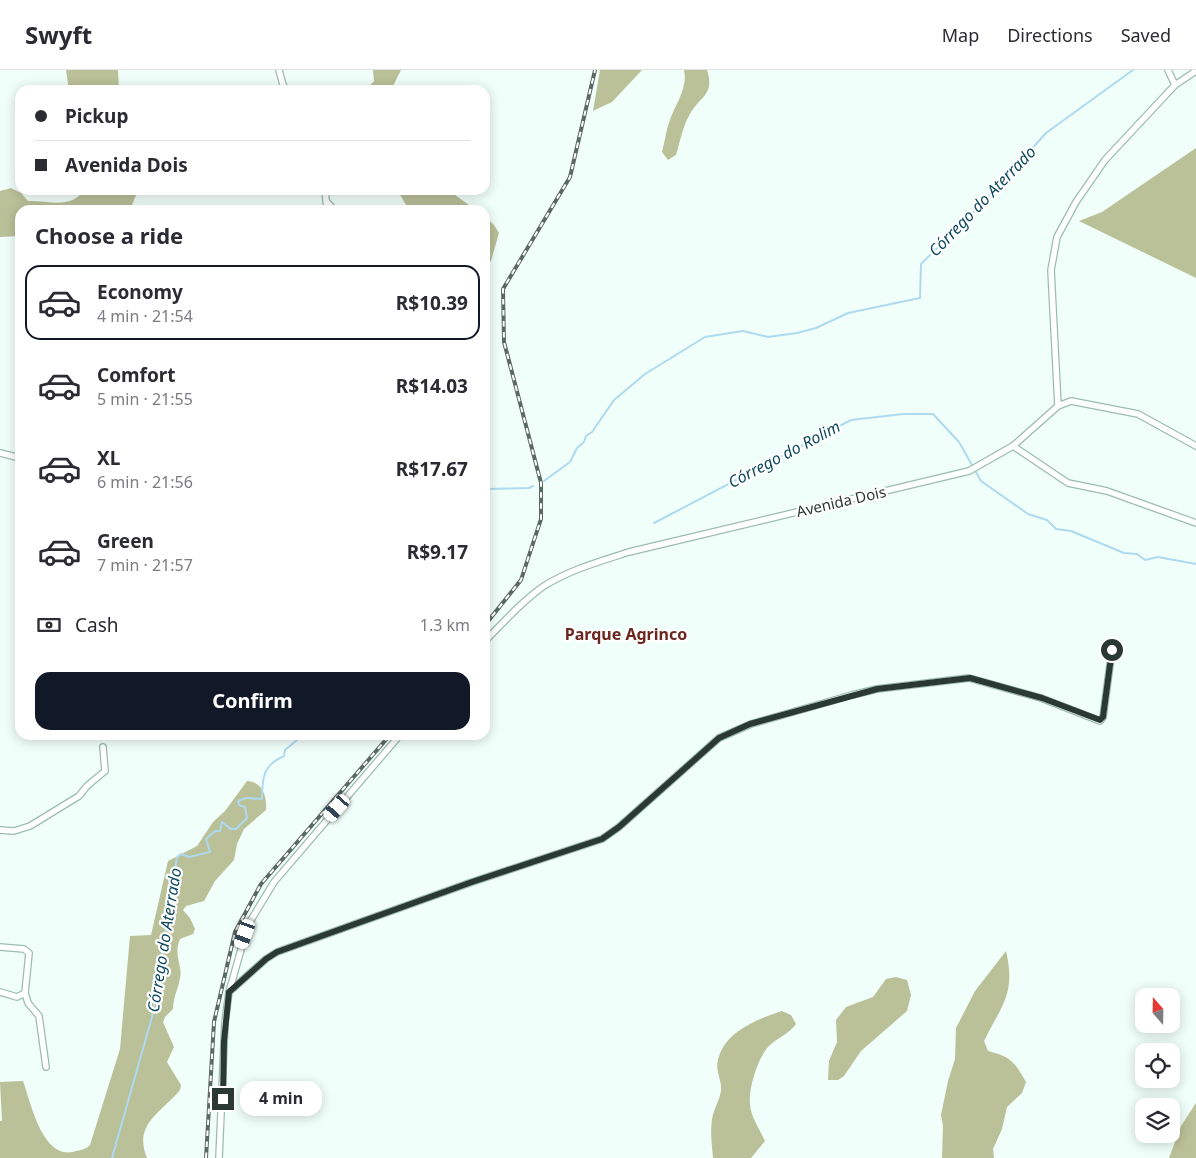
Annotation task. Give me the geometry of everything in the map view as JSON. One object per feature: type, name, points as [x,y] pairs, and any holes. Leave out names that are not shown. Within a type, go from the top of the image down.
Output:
[{"type":"street","points":[[279,70],[283,85]]},
{"type":"street","points":[[1168,70],[1175,85]]},
{"type":"street","points":[[1196,71],[1175,85],[1105,160],[1076,202],[1057,237],[1052,270],[1058,406],[1077,401],[1138,414],[1196,446]]},
{"type":"street","points":[[325,195],[326,205]]},
{"type":"street","points":[[326,202],[329,205]]},
{"type":"street","name":"Avenida Dois","points":[[490,636],[522,603],[545,586],[585,566],[668,542],[970,471],[1013,446],[1058,406]]},
{"type":"street","points":[[1013,446],[1068,483],[1107,491],[1196,523]]},
{"type":"street","points":[[0,453],[15,457]]},
{"type":"street","points":[[229,992],[266,959],[277,952],[472,882],[602,839],[619,827],[710,744],[730,731],[877,689],[959,678],[980,680],[1050,701],[1100,720],[1103,717],[1112,650]]},
{"type":"street","points":[[220,1158],[224,1041],[229,992],[241,944],[255,909],[274,882],[396,740]]},
{"type":"street","points":[[0,830],[23,830],[79,796],[87,786],[105,771],[103,747]]},
{"type":"street","points":[[0,947],[24,949],[29,953],[25,993],[28,1003],[39,1016],[46,1067]]},
{"type":"street","points":[[0,992],[17,997],[25,993]]},
{"type":"green space","points":[[66,70],[118,70],[119,85],[68,85]]},
{"type":"green space","points":[[373,70],[401,70],[394,85],[370,85],[374,81]]},
{"type":"green space","points":[[600,70],[642,70],[612,102],[593,111]]},
{"type":"green space","points":[[684,70],[707,70],[709,85],[705,95],[688,118],[676,155],[668,160],[662,152],[669,124],[683,89]]},
{"type":"green space","points":[[1196,148],[1196,278],[1079,221],[1102,212]]},
{"type":"green space","points":[[11,188],[15,190],[15,195],[23,195],[28,201],[58,203],[72,200],[80,195],[136,195],[132,205],[15,205],[15,236],[0,237],[0,191]]},
{"type":"green space","points":[[400,195],[455,195],[469,205],[406,205]]},
{"type":"green space","points":[[490,221],[499,233],[490,262]]},
{"type":"green space","points":[[247,781],[257,784],[263,791],[266,800],[266,810],[244,829],[237,844],[234,860],[215,881],[204,901],[186,906],[183,910],[190,918],[195,929],[193,934],[180,939],[177,950],[181,974],[173,1009],[163,1022],[174,1047],[167,1062],[181,1085],[180,1090],[151,1120],[146,1128],[144,1146],[147,1158],[0,1158],[0,1121],[2,1121],[0,1082],[23,1081],[39,1127],[53,1147],[62,1152],[73,1152],[90,1145],[120,1049],[130,936],[151,935],[168,861],[197,846],[213,822],[225,811]]},
{"type":"green space","points":[[1006,951],[1009,978],[1006,998],[984,1041],[988,1051],[1002,1055],[1011,1061],[1026,1082],[1022,1093],[1007,1107],[1002,1129],[993,1149],[994,1158],[942,1158],[943,1126],[941,1115],[955,1059],[956,1028],[975,991]]},
{"type":"green space","points":[[896,977],[907,980],[911,995],[907,1011],[861,1051],[844,1076],[838,1080],[828,1080],[829,1061],[837,1042],[836,1020],[846,1007],[873,997],[886,979]]},
{"type":"green space","points":[[782,1011],[791,1015],[796,1024],[765,1051],[752,1082],[751,1110],[765,1141],[751,1158],[713,1158],[711,1125],[721,1090],[717,1064],[721,1050],[734,1034],[743,1028],[762,1018]]},
{"type":"green space","points":[[1196,1103],[1196,1158],[1169,1158],[1175,1143],[1180,1143],[1181,1126]]},
{"type":"waterway","name":"Córrego do Aterrado","points":[[544,481],[570,462],[577,448],[584,442],[586,436],[592,432],[614,400],[645,374],[705,337],[743,331],[768,337],[797,333],[816,328],[848,313],[920,298],[921,264],[981,205],[1046,133],[1133,70]]},
{"type":"waterway","name":"Córrego do Rolim","points":[[654,523],[851,420],[903,414],[933,414],[959,442],[981,481],[1028,514],[1047,520],[1056,529],[1071,531],[1124,553],[1137,554],[1145,560],[1158,557],[1196,564]]},
{"type":"waterway","name":"Córrego do Aterrado","points":[[490,489],[529,488],[533,486]]},
{"type":"waterway","name":"Córrego do Aterrado","points":[[112,1158],[152,1017],[177,857],[181,854],[189,857],[210,852],[206,839],[215,831],[220,831],[222,822],[231,829],[236,829],[247,818],[245,807],[239,805],[238,801],[246,798],[262,799],[262,785],[265,773],[272,764],[284,756],[285,750],[297,740]]},
{"type":"railway","points":[[490,619],[521,580],[541,519],[541,483],[504,342],[503,289],[570,177],[595,70]]},
{"type":"railway","points":[[206,1158],[214,1022],[235,932],[261,884],[386,740]]},
{"type":"district","name":"Parque Agrinco","points":[[626,634]]},
{"type":"route","points":[[223,1099],[225,1022],[229,992],[266,959],[277,952],[472,882],[602,839],[619,827],[710,744],[730,731],[852,695],[877,689],[970,678],[1042,698],[1100,720],[1103,717],[1112,650]]}]
